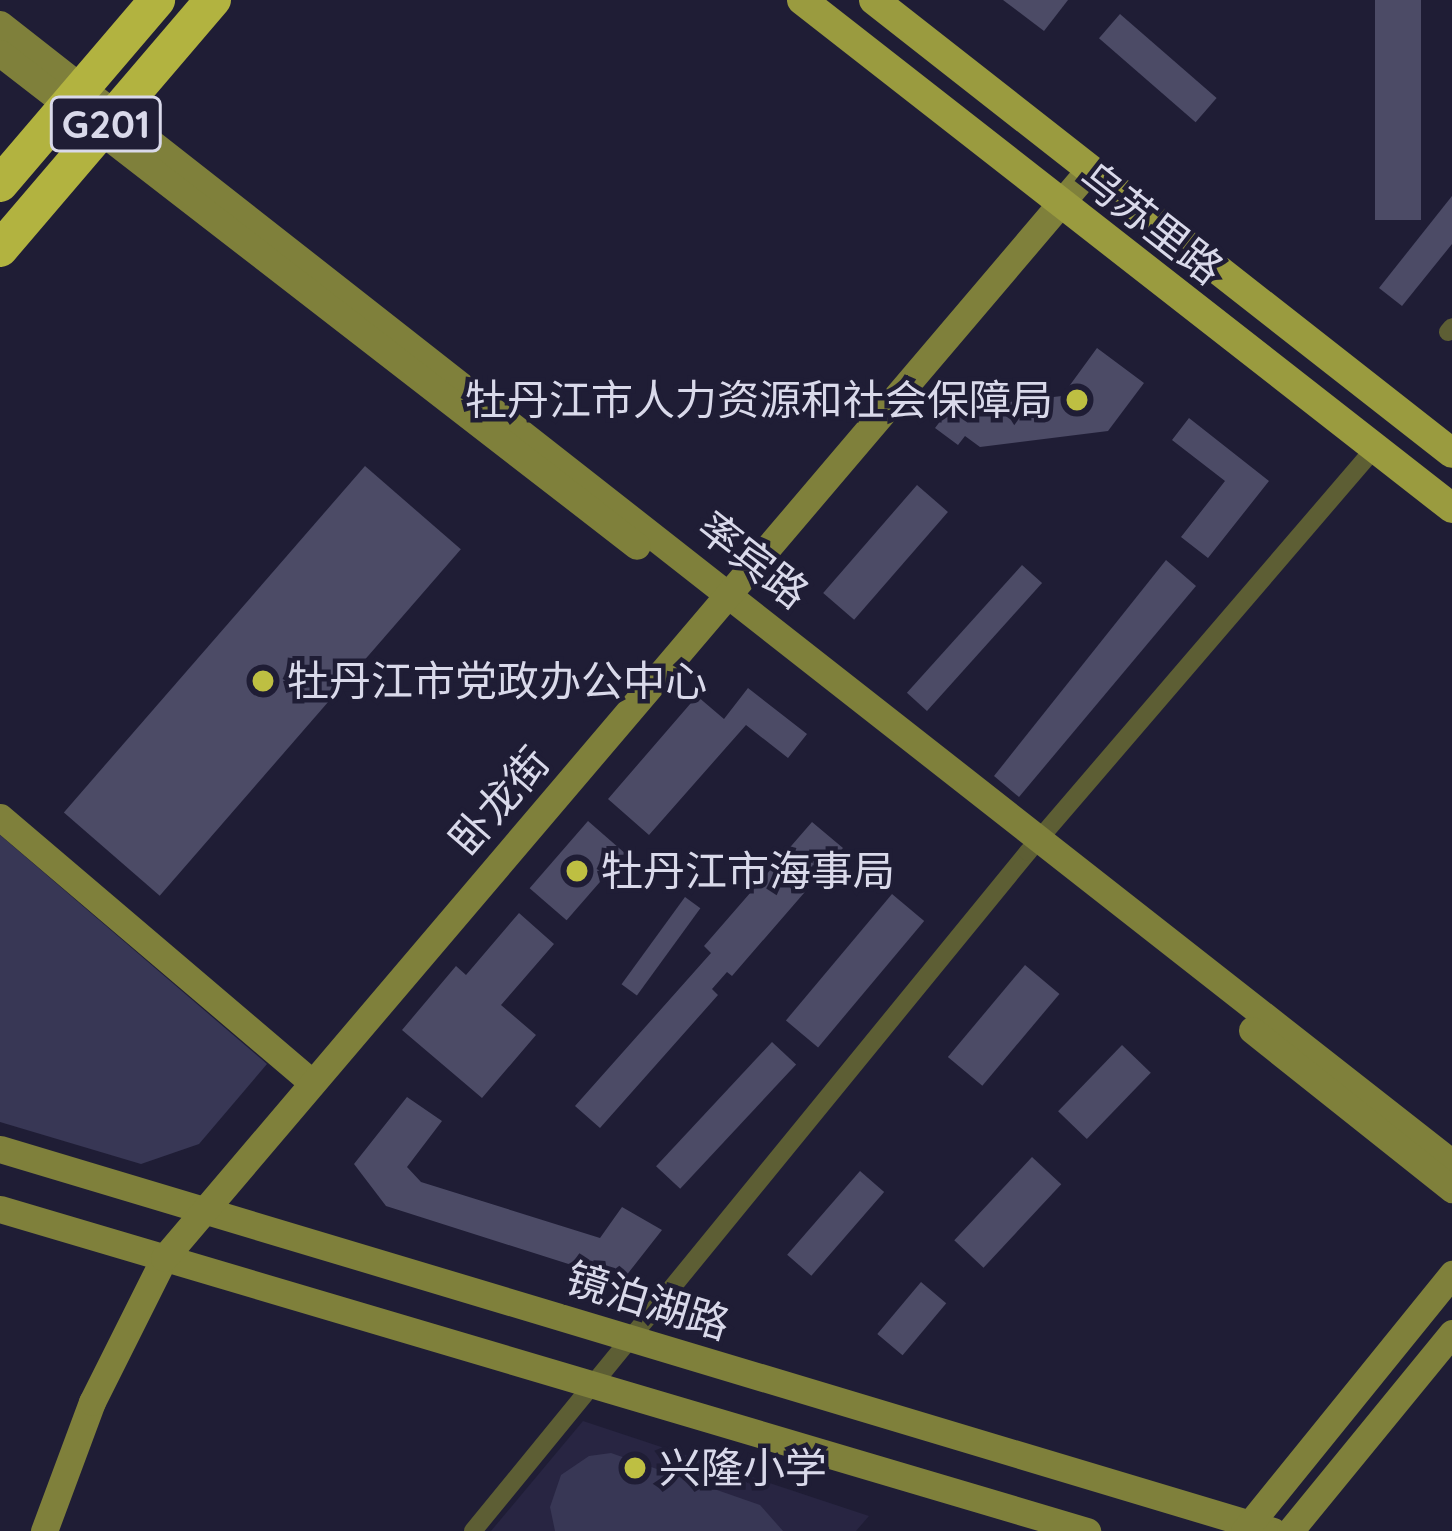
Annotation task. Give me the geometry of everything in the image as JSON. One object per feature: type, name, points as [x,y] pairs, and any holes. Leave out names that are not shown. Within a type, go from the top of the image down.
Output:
[{"type":"highway","name":"G201","points":[[0,184],[157,0]]},
{"type":"highway","name":"G201","points":[[0,249],[213,0]]},
{"type":"main road","name":"乌苏里路","points":[[802,0],[1058,205],[1452,508]]},
{"type":"main road","name":"乌苏里路","points":[[874,0],[1452,453]]},
{"type":"street","name":"率宾路","points":[[0,24],[73,98]]},
{"type":"street","name":"率宾路","points":[[0,52],[73,98],[1034,845],[1452,1163]]},
{"type":"street","name":"卧龙街","points":[[44,1531],[92,1402],[164,1258],[1089,170]]},
{"type":"street","points":[[473,1531],[634,1341],[1034,845],[1374,449]]},
{"type":"street","points":[[0,817],[312,1083]]},
{"type":"street","name":"率宾路","points":[[1034,845],[1452,1189]]},
{"type":"street","name":"镜泊湖路","points":[[0,1148],[1255,1529]]},
{"type":"street","points":[[0,1209],[1087,1531]]},
{"type":"street","points":[[1255,1529],[1452,1274]]},
{"type":"street","points":[[1289,1531],[1452,1333]]},
{"type":"shaded area","points":[[0,835],[267,1064],[199,1144],[141,1164],[0,1122]]},
{"type":"shaded area","name":"兴隆小学","points":[[583,1421],[869,1516],[856,1531],[491,1531]]},
{"type":"shaded area","points":[[611,1453],[760,1505],[783,1531],[555,1531],[550,1507],[561,1475],[589,1456]]},
{"type":"building","points":[[1003,0],[1068,0],[1044,31]]},
{"type":"building","points":[[1375,0],[1421,0],[1421,220],[1375,220]]},
{"type":"building","points":[[1120,14],[1217,98],[1196,122],[1099,38]]},
{"type":"building","points":[[1452,196],[1452,244],[1402,306],[1379,288]]},
{"type":"building","name":"牡丹江市人力资源和社会保障局","points":[[1097,348],[1144,383],[1108,431],[980,447],[965,436],[958,445],[935,428],[964,390],[984,405],[1062,396]]},
{"type":"building","points":[[1189,418],[1269,481],[1208,558],[1181,537],[1225,481],[1172,440]]},
{"type":"building","name":"牡丹江市党政办公中心","points":[[365,466],[461,549],[160,896],[64,812]]},
{"type":"building","points":[[917,485],[948,512],[854,620],[823,593]]},
{"type":"building","points":[[1166,560],[1196,586],[1019,797],[994,776]]},
{"type":"building","points":[[1022,565],[1042,583],[927,711],[907,693]]},
{"type":"building","points":[[748,688],[807,734],[788,758],[746,725],[649,835],[608,799],[697,696],[724,719]]},
{"type":"building","name":"牡丹江市海事局","points":[[588,821],[625,853],[567,920],[530,888]]},
{"type":"building","points":[[812,822],[843,848],[732,976],[727,972],[712,989],[718,995],[600,1128],[575,1106],[711,953],[704,946]]},
{"type":"building","points":[[892,894],[924,921],[818,1047],[786,1020]]},
{"type":"building","points":[[685,897],[700,908],[637,996],[622,984]]},
{"type":"building","points":[[519,913],[554,944],[501,1005],[536,1035],[482,1098],[402,1030],[456,966],[466,975]]},
{"type":"building","points":[[1025,965],[1059,994],[982,1086],[948,1057]]},
{"type":"building","points":[[772,1042],[796,1065],[680,1189],[656,1166]]},
{"type":"building","points":[[1122,1045],[1151,1073],[1087,1139],[1058,1111]]},
{"type":"building","points":[[407,1097],[442,1121],[407,1167],[421,1182],[600,1238],[622,1207],[662,1230],[622,1281],[386,1206],[354,1164]]},
{"type":"building","points":[[1032,1157],[1061,1184],[984,1268],[954,1240]]},
{"type":"building","points":[[860,1171],[884,1192],[811,1276],[787,1255]]},
{"type":"building","points":[[921,1282],[946,1303],[903,1355],[877,1334]]},
{"type":"place","name":"牡丹江市人力资源和社会保障局","points":[[1077,400]]},
{"type":"place","name":"牡丹江市党政办公中心","points":[[263,681]]},
{"type":"place","name":"牡丹江市海事局","points":[[577,871]]},
{"type":"place","name":"兴隆小学","points":[[635,1468]]}]
